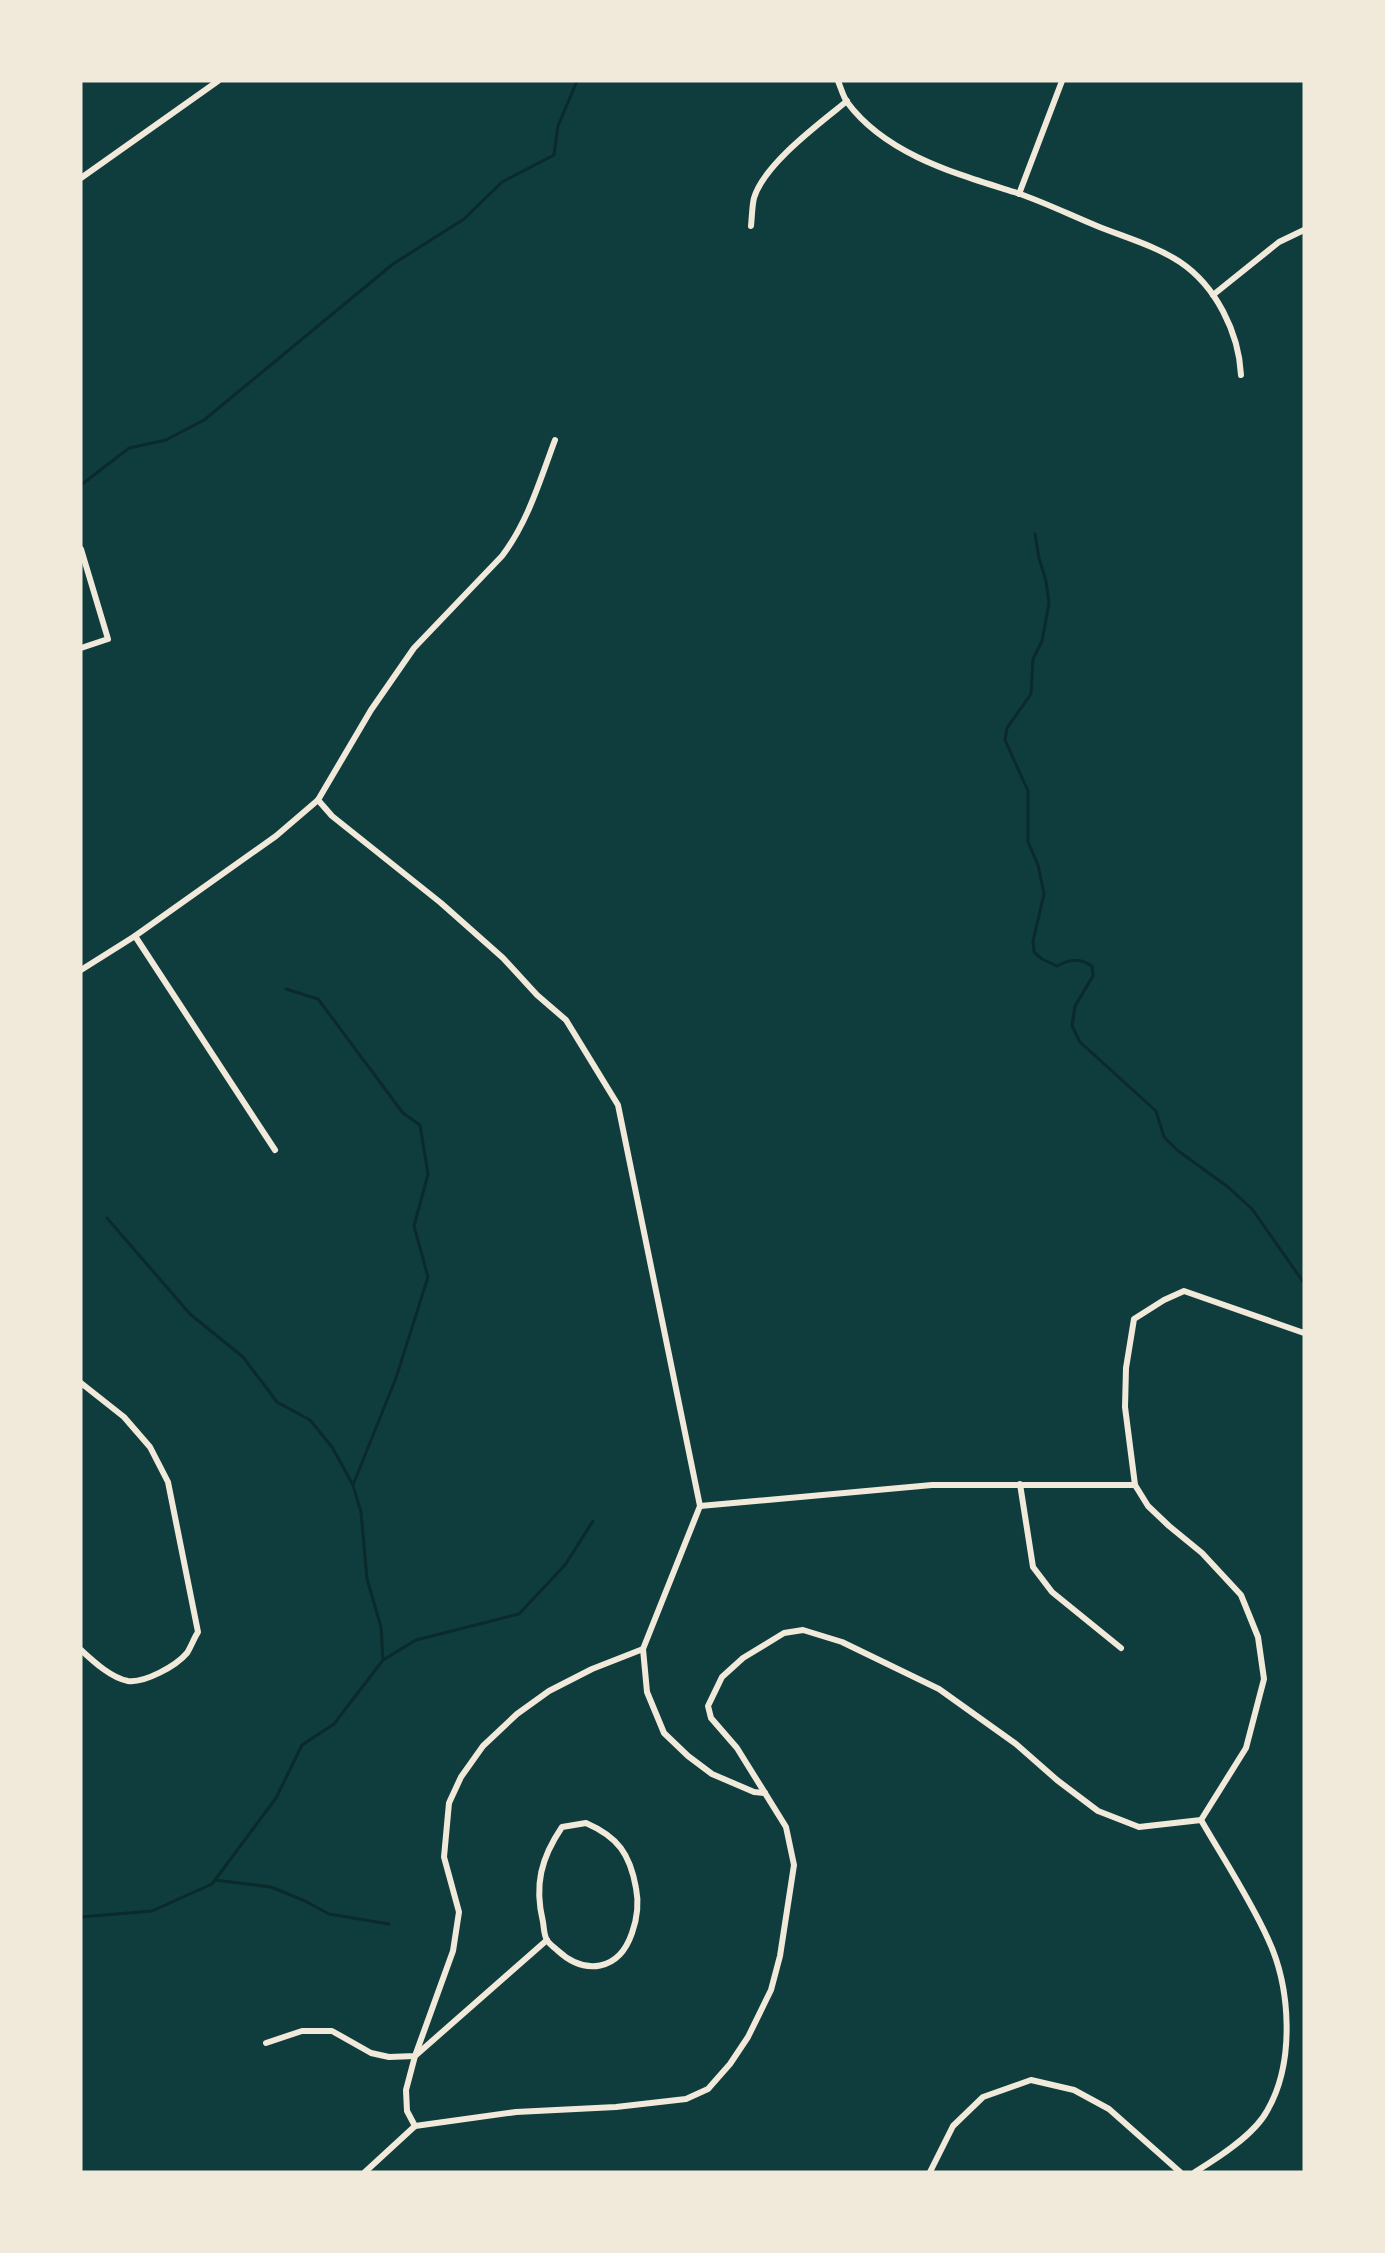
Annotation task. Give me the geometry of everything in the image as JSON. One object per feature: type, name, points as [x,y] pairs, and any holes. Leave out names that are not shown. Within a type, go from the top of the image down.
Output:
[{"type":"street","points":[[81,178],[218,81]]},
{"type":"street","points":[[838,81],[847,101],[875,130],[906,152],[972,180],[1019,194],[1145,245],[1180,262],[1198,277],[1213,295],[1233,332],[1240,355],[1241,375]]},
{"type":"street","points":[[1019,194],[1062,81]]},
{"type":"street","points":[[751,226],[754,197],[770,171],[787,151],[847,101]]},
{"type":"street","points":[[1213,295],[1280,242],[1304,230]]},
{"type":"street","points":[[81,970],[135,936],[276,836],[318,800],[371,710],[414,648],[502,556],[514,540],[536,494],[555,440]]},
{"type":"street","points":[[81,549],[108,639],[81,648]]},
{"type":"street","points":[[318,800],[332,816],[441,903],[503,958],[537,995],[566,1020],[618,1106],[700,1506],[642,1649],[647,1692],[664,1733],[688,1756],[712,1774],[754,1792],[765,1793]]},
{"type":"street","points":[[135,936],[275,1150]]},
{"type":"street","points":[[1201,1820],[1246,1748],[1264,1679],[1258,1636],[1241,1595],[1202,1552],[1169,1526],[1149,1506],[1135,1485],[1125,1407],[1126,1368],[1134,1319],[1164,1300],[1184,1292],[1304,1333]]},
{"type":"street","points":[[81,1383],[124,1417],[150,1447],[168,1482],[198,1632],[186,1653],[170,1667],[153,1676],[129,1681],[113,1674],[81,1650]]},
{"type":"street","points":[[1020,1484],[1033,1567],[1052,1593],[1121,1648]]},
{"type":"street","points":[[700,1506],[932,1485],[1135,1485]]},
{"type":"street","points":[[365,2172],[415,2126],[516,2112],[616,2107],[686,2099],[708,2089],[730,2064],[748,2037],[771,1990],[780,1956],[794,1865],[786,1827],[736,1748],[711,1718],[708,1706],[722,1677],[743,1658],[784,1633],[803,1630],[842,1642],[939,1689],[1016,1744],[1057,1780],[1098,1811],[1139,1827],[1201,1820]]},
{"type":"street","points":[[415,2126],[407,2112],[406,2090],[415,2056],[453,1951],[459,1912],[444,1857],[449,1803],[461,1777],[483,1746],[525,1708],[549,1691],[592,1669],[642,1649]]},
{"type":"street","points":[[1195,2172],[1216,2159],[1248,2133],[1267,2112],[1279,2085],[1287,2043],[1284,1987],[1269,1940],[1201,1820]]},
{"type":"street","points":[[586,1823],[602,1830],[620,1845],[632,1867],[637,1893],[636,1920],[627,1949],[602,1966],[586,1966],[564,1957],[546,1940],[540,1912],[539,1879],[548,1848],[562,1827],[586,1823]]},
{"type":"street","points":[[266,2043],[302,2031],[332,2031],[371,2053],[389,2057],[415,2056],[546,1940]]},
{"type":"street","points":[[930,2172],[953,2126],[983,2097],[1031,2080],[1074,2090],[1109,2109],[1180,2172]]},
{"type":"waterway","points":[[81,485],[129,448],[166,440],[204,420],[393,264],[464,219],[502,182],[554,155],[558,126],[577,81]]},
{"type":"waterway","points":[[1035,534],[1049,603],[1042,641],[1033,659],[1031,694],[1007,728],[1005,740],[1028,791],[1028,842],[1038,865],[1044,894],[1033,941],[1034,952],[1042,959],[1057,966],[1074,960],[1092,966],[1093,976],[1075,1006],[1072,1026],[1080,1042],[1156,1111],[1164,1137],[1177,1150],[1228,1187],[1252,1209],[1304,1283]]},
{"type":"waterway","points":[[286,989],[318,999],[403,1113],[420,1125],[428,1174],[414,1226],[428,1277],[396,1378],[353,1485],[361,1512],[367,1579],[381,1627],[383,1660]]},
{"type":"waterway","points":[[107,1218],[190,1314],[243,1357],[277,1402],[310,1420],[332,1447],[353,1485]]},
{"type":"waterway","points":[[81,1917],[152,1911],[212,1884],[276,1798],[302,1745],[334,1724],[383,1660],[416,1640],[519,1614],[565,1565],[593,1521]]},
{"type":"waterway","points":[[215,1880],[271,1887],[329,1914],[389,1924]]}]
